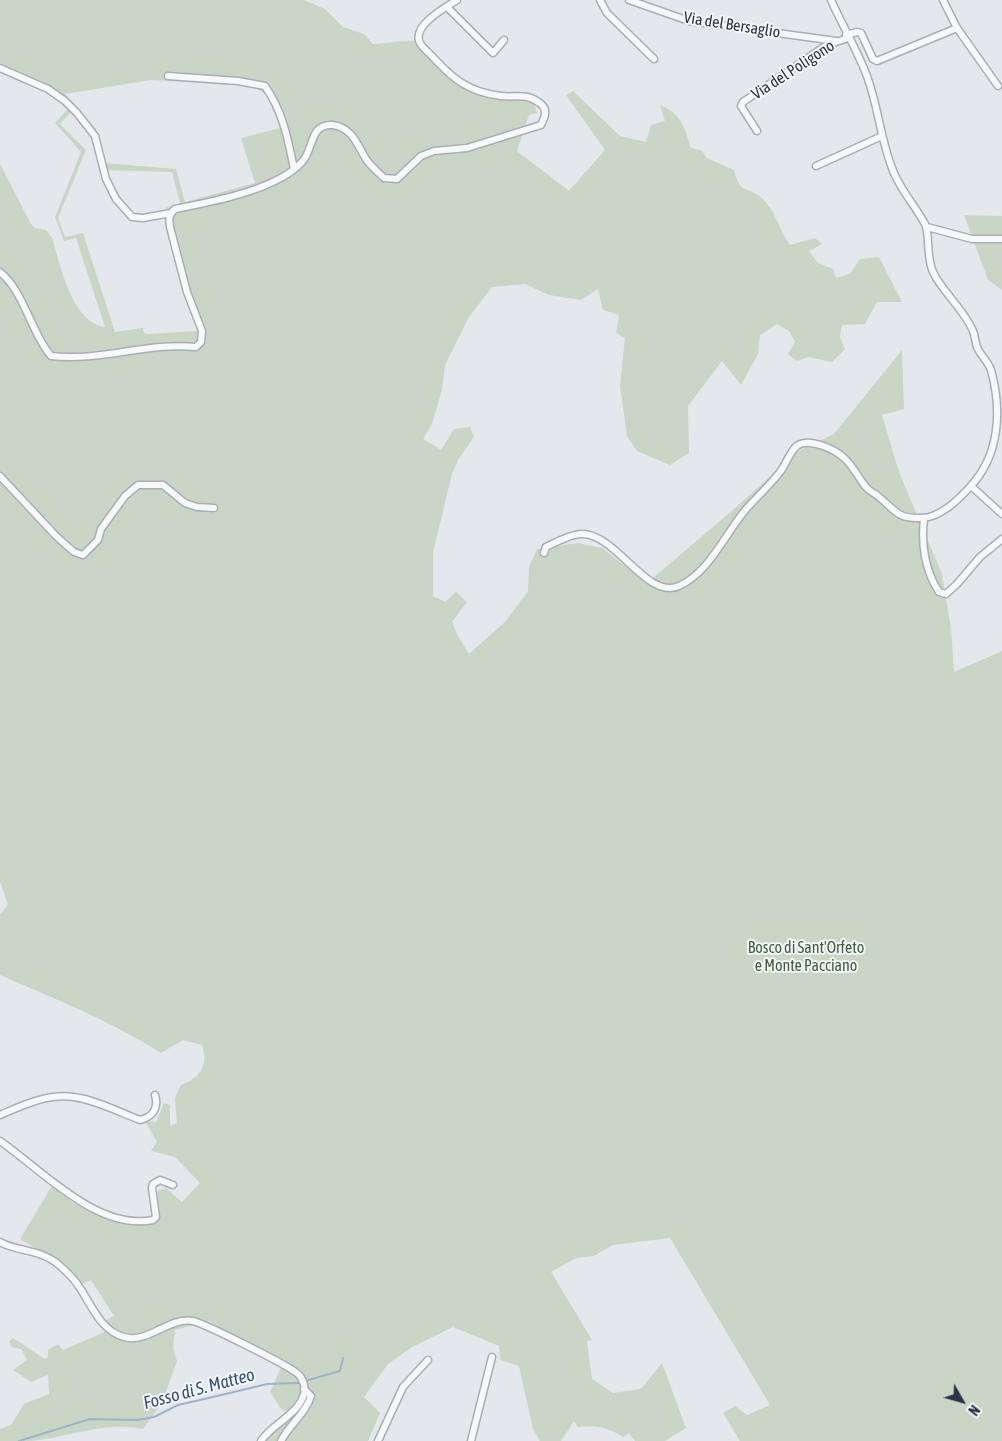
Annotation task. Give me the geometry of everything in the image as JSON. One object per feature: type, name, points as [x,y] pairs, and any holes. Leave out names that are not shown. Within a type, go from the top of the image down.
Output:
[{"type":"street","points":[[0,68],[48,90],[65,101],[77,112],[95,136],[106,178],[116,199],[132,217],[143,218],[171,213],[175,209],[241,195],[294,169],[304,161],[313,135],[322,126],[332,125],[343,128],[354,137],[369,163],[384,178],[397,179],[421,156],[434,151],[467,148],[542,125],[546,115],[540,103],[524,95],[502,96],[478,91],[453,79],[419,42],[419,32],[424,23],[457,0]]},
{"type":"street","points":[[600,0],[606,13],[654,59]]},
{"type":"street","name":"Via del Bersaglio","points":[[629,0],[689,21],[836,40]]},
{"type":"street","points":[[544,553],[546,547],[578,534],[586,534],[606,544],[624,557],[653,583],[663,588],[678,586],[699,571],[717,551],[746,509],[778,475],[794,448],[800,444],[809,443],[829,448],[844,458],[868,489],[881,498],[892,511],[904,517],[924,518],[941,512],[982,475],[992,452],[999,424],[990,368],[978,350],[973,330],[933,272],[927,251],[927,227],[896,178],[882,136],[868,77],[847,37],[831,0]]},
{"type":"street","points":[[943,0],[957,28],[998,86]]},
{"type":"street","points":[[446,7],[493,53],[504,40]]},
{"type":"street","points":[[847,37],[857,32],[861,33],[873,59],[877,61],[957,28]]},
{"type":"street","name":"Via del Poligono","points":[[757,130],[741,106],[743,102],[836,40],[847,37]]},
{"type":"street","points":[[168,76],[238,81],[265,86],[277,106],[287,131],[294,169]]},
{"type":"street","points":[[816,166],[882,136]]},
{"type":"street","points":[[0,272],[17,296],[40,343],[51,356],[72,358],[182,345],[196,347],[201,342],[202,331],[187,292],[170,227],[171,213]]},
{"type":"street","points":[[927,227],[972,239],[1002,239]]},
{"type":"street","points":[[0,476],[57,537],[74,552],[83,555],[98,540],[101,529],[125,496],[138,485],[163,485],[185,502],[214,508]]},
{"type":"street","points":[[971,486],[1002,514]]},
{"type":"street","points":[[924,518],[925,560],[930,579],[939,592],[946,594],[980,557],[1002,539]]},
{"type":"street","points":[[0,1115],[32,1101],[58,1097],[74,1097],[140,1120],[152,1114],[157,1105],[155,1095]]},
{"type":"street","points":[[0,1141],[22,1160],[93,1209],[124,1220],[154,1220],[156,1217],[153,1184],[160,1180],[173,1185]]},
{"type":"street","points":[[0,1242],[32,1250],[58,1264],[79,1286],[95,1313],[109,1330],[125,1338],[146,1336],[169,1324],[193,1321],[298,1374],[304,1384],[304,1395],[294,1410],[261,1441]]},
{"type":"street","points":[[471,1441],[492,1357]]},
{"type":"street","points":[[378,1441],[403,1387],[428,1360]]},
{"type":"street","points":[[281,1441],[288,1427],[308,1404],[311,1396],[304,1389]]},
{"type":"green space","name":"Bosco di Sant'Orfeto e Monte Pacciano","points":[[0,0],[304,0],[325,9],[343,27],[364,34],[373,44],[407,41],[419,42],[453,79],[478,91],[524,95],[533,102],[537,113],[529,115],[517,151],[569,191],[605,150],[566,95],[573,91],[620,136],[646,142],[651,125],[665,121],[660,105],[678,117],[691,148],[702,151],[707,158],[734,170],[742,187],[757,194],[767,203],[790,245],[815,238],[822,244],[809,251],[818,263],[833,269],[836,278],[850,274],[860,259],[879,257],[902,302],[877,302],[865,324],[842,325],[840,337],[845,349],[832,362],[809,357],[797,361],[788,354],[795,342],[789,331],[777,324],[760,335],[758,354],[741,385],[722,361],[688,406],[689,453],[670,465],[637,451],[627,436],[620,386],[625,338],[616,333],[619,315],[603,310],[598,289],[581,300],[549,295],[525,284],[492,287],[469,317],[445,365],[442,390],[432,424],[423,439],[441,450],[454,429],[470,427],[474,437],[458,460],[452,474],[433,552],[433,596],[445,602],[456,592],[467,602],[452,622],[469,654],[505,622],[528,591],[529,567],[537,549],[578,543],[602,548],[647,583],[733,510],[798,451],[834,434],[902,350],[904,409],[882,415],[899,472],[942,574],[951,629],[954,672],[1002,651],[1002,1441],[740,1441],[723,1413],[735,1406],[747,1415],[770,1405],[670,1238],[613,1245],[594,1256],[576,1258],[551,1272],[592,1340],[587,1341],[592,1379],[613,1393],[641,1389],[662,1363],[686,1428],[665,1441],[635,1441],[629,1433],[623,1437],[601,1428],[590,1426],[578,1427],[574,1421],[561,1441],[540,1441],[533,1429],[519,1366],[500,1360],[499,1346],[453,1327],[412,1347],[388,1364],[364,1397],[380,1413],[368,1441],[265,1441],[293,1413],[281,1409],[270,1392],[284,1361],[245,1344],[209,1321],[175,1330],[173,1348],[177,1361],[162,1403],[143,1429],[129,1427],[101,1428],[31,1441],[0,1441],[0,1429],[11,1425],[24,1404],[49,1394],[48,1375],[31,1382],[13,1370],[27,1360],[21,1349],[11,1347],[9,1341],[13,1338],[45,1359],[48,1357],[48,1350],[58,1344],[63,1350],[114,1328],[105,1321],[114,1316],[91,1280],[80,1285],[42,1252],[20,1239],[53,1184],[73,1203],[103,1215],[157,1224],[158,1191],[166,1188],[182,1202],[200,1183],[175,1157],[151,1151],[157,1142],[145,1121],[156,1122],[164,1103],[170,1105],[170,1126],[177,1123],[175,1098],[181,1085],[198,1075],[203,1065],[204,1052],[202,1045],[183,1040],[161,1053],[103,1021],[0,975],[0,914],[8,905],[0,881],[0,164],[31,224],[35,228],[46,230],[52,238],[69,291],[76,304],[93,323],[105,327],[76,238],[64,241],[55,217],[81,152],[55,123],[68,109],[54,95],[0,70]],"holes":[[[151,80],[253,86],[268,96],[280,128],[241,138],[255,183],[185,202],[176,169],[105,163],[96,129],[65,94]],[[71,112],[91,135],[100,170],[172,172],[180,203],[165,208],[197,331],[148,334],[144,333],[143,328],[115,332],[83,233],[65,237],[58,218],[86,150],[60,124]]]},
{"type":"green space","points":[[964,215],[1002,216],[1002,290],[988,280]]},
{"type":"waterway","name":"Fosso di S. Matteo","points":[[305,1381],[340,1371],[343,1358]]},
{"type":"waterway","name":"Fosso di S. Matteo","points":[[19,1441],[90,1419],[137,1420],[154,1417],[178,1405],[267,1384],[299,1383]]}]
